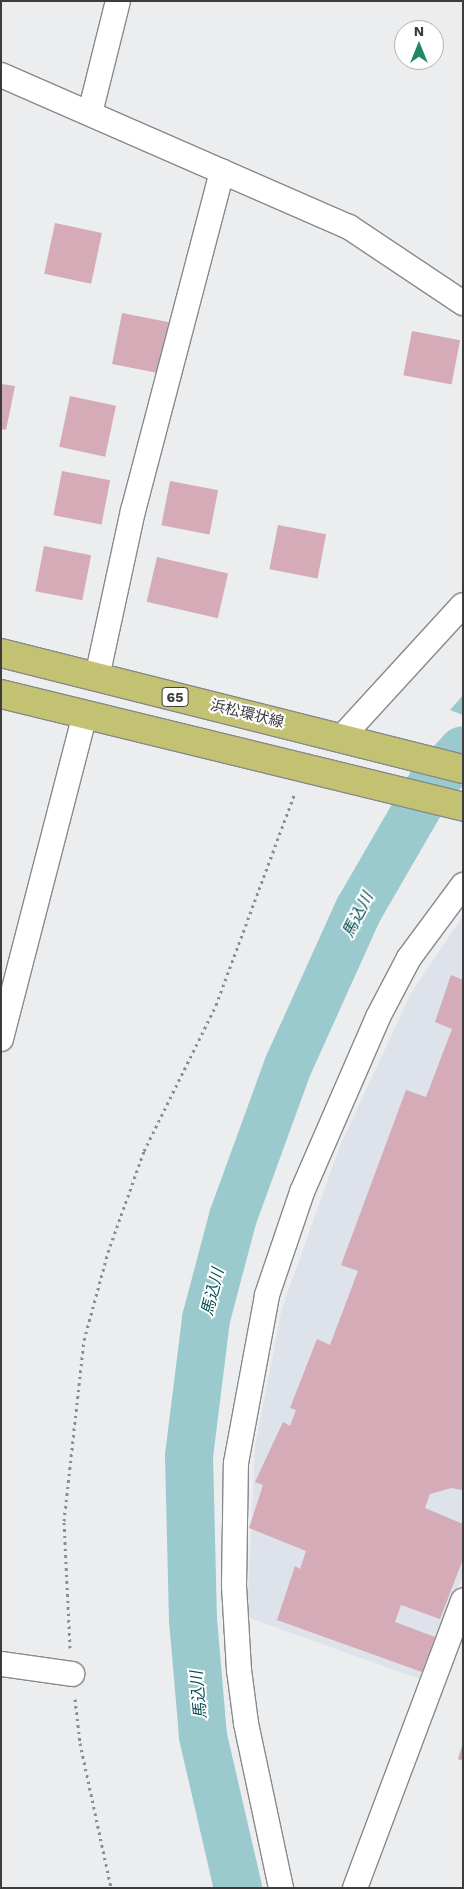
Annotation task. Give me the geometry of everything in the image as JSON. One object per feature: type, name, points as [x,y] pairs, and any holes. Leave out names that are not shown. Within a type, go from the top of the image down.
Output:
[{"type":"main road","name":"浜松環状線","points":[[1,653],[463,769]]},
{"type":"main road","points":[[1,694],[463,807]]},
{"type":"street","points":[[90,113],[118,1]]},
{"type":"street","points":[[3,83],[90,113],[362,234],[463,303]]},
{"type":"street","points":[[96,677],[133,511],[222,171]]},
{"type":"street","points":[[345,739],[463,605]]},
{"type":"street","points":[[1,1039],[84,714]]},
{"type":"street","points":[[281,1888],[246,1723],[239,1670],[234,1585],[236,1463],[265,1304],[279,1253],[302,1192],[378,1017],[409,958],[463,885]]},
{"type":"street","points":[[355,1888],[463,1600]]},
{"type":"street","points":[[1,1664],[72,1674]]},
{"type":"path","points":[[111,1888],[80,1743],[72,1674],[64,1521],[84,1340],[108,1252],[144,1151],[216,1005],[316,770]]},
{"type":"shaded area","points":[[463,916],[463,1575],[422,1680],[247,1617],[255,1446],[282,1308],[340,1146],[411,993]]},
{"type":"water","points":[[463,695],[463,715],[450,710]]},
{"type":"building","points":[[55,223],[102,233],[91,284],[44,274]]},
{"type":"building","points":[[122,313],[169,322],[159,373],[112,364]]},
{"type":"building","points":[[412,331],[460,340],[452,385],[403,375]]},
{"type":"building","points":[[1,384],[15,386],[6,430],[1,429]]},
{"type":"building","points":[[70,396],[116,406],[105,457],[59,447]]},
{"type":"building","points":[[62,471],[110,480],[102,525],[53,515]]},
{"type":"building","points":[[170,481],[218,490],[210,535],[161,525]]},
{"type":"building","points":[[278,525],[326,534],[318,579],[269,569]]},
{"type":"building","points":[[44,546],[91,555],[82,600],[35,591]]},
{"type":"building","points":[[157,557],[228,573],[218,618],[147,602]]},
{"type":"building","points":[[451,975],[463,980],[463,1490],[451,1488],[430,1494],[425,1508],[463,1524],[463,1559],[440,1619],[401,1605],[395,1622],[435,1637],[422,1672],[277,1620],[295,1566],[300,1569],[306,1551],[249,1528],[263,1485],[255,1482],[283,1422],[290,1426],[296,1410],[290,1408],[317,1339],[330,1345],[358,1271],[341,1265],[406,1090],[426,1097],[452,1029],[435,1022]]},
{"type":"building","points":[[463,1746],[463,1761],[458,1759]]},
{"type":"waterway","name":"馬込川","points":[[238,1888],[203,1736],[193,1620],[189,1456],[206,1319],[233,1217],[288,1066],[359,909],[431,785],[463,750]]}]
